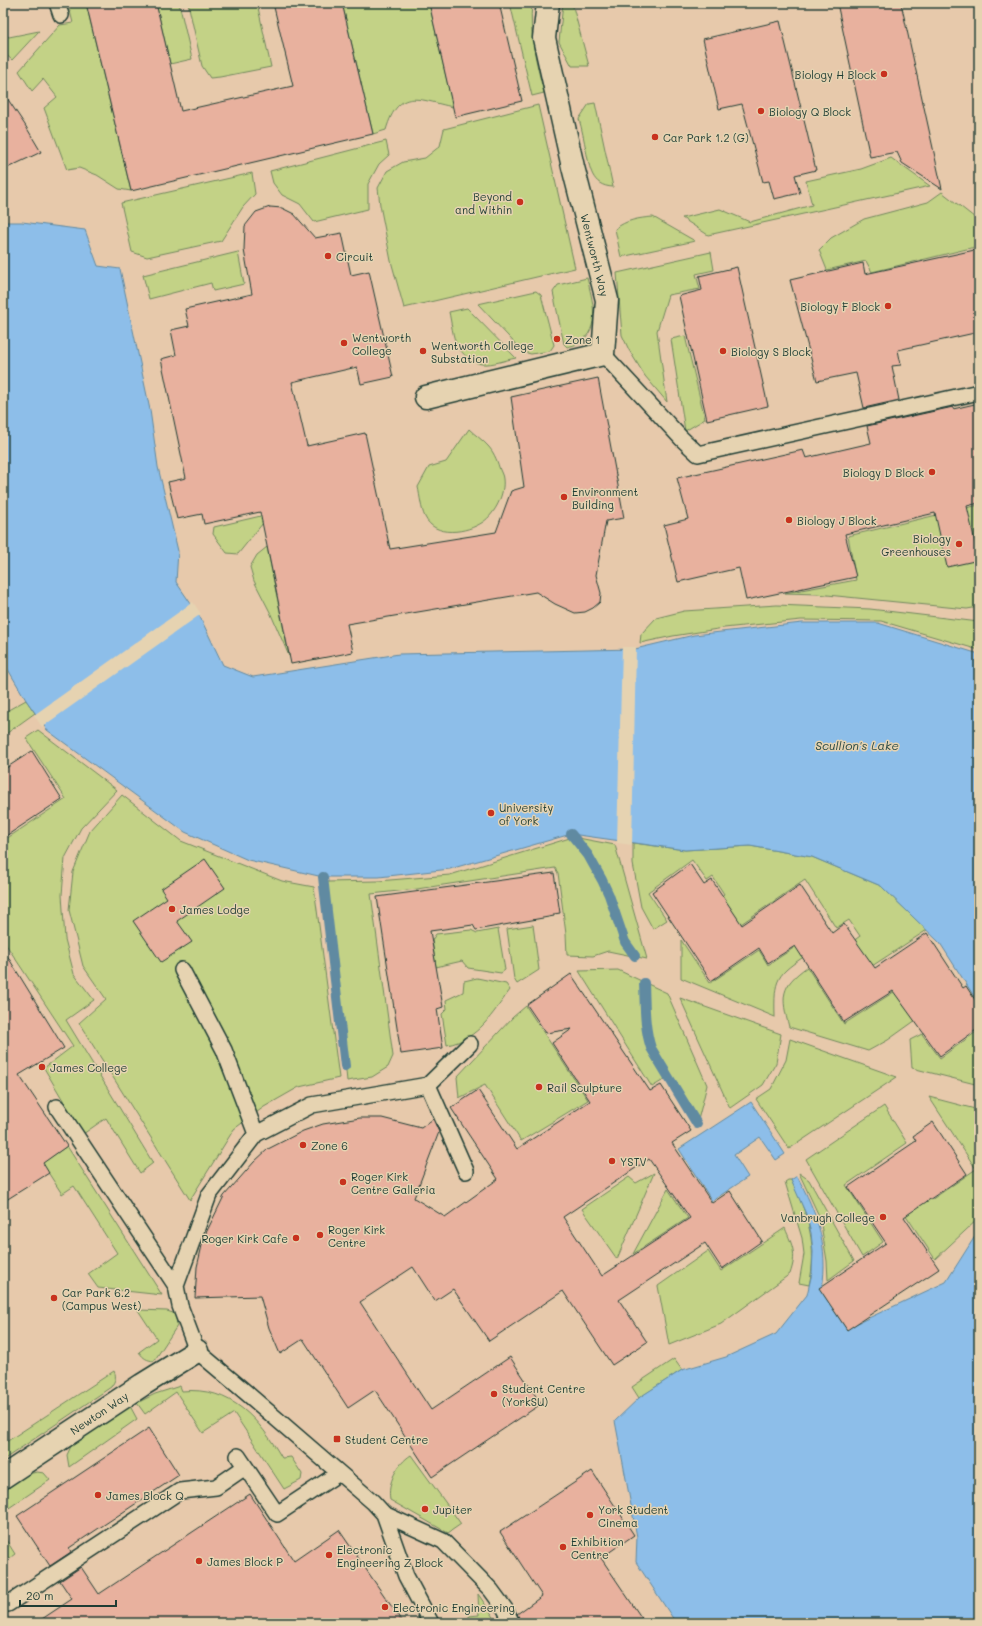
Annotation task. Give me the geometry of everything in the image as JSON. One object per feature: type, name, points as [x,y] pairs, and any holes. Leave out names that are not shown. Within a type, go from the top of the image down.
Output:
[{"type":"street","name":"Wentworth Way","points":[[548,3],[544,38],[580,196],[607,300],[603,354]]},
{"type":"street","points":[[426,397],[603,354]]},
{"type":"street","name":"Newton Way","points":[[3,1477],[142,1385],[197,1352]]},
{"type":"lane","points":[[603,354],[681,438],[698,454],[979,392]]},
{"type":"lane","points":[[182,970],[224,1050],[256,1134]]},
{"type":"lane","points":[[176,1286],[209,1195],[256,1134],[312,1105],[428,1085],[470,1044]]},
{"type":"lane","points":[[428,1085],[466,1171]]},
{"type":"lane","points":[[57,1107],[176,1286],[180,1306],[197,1352],[242,1388],[384,1514],[443,1541],[491,1590],[512,1623]]},
{"type":"lane","points":[[8,1604],[180,1491],[216,1487],[242,1462],[277,1514],[339,1473]]},
{"type":"lane","points":[[384,1514],[406,1576],[431,1623]]},
{"type":"shaded area","name":"University of York","points":[[3,3],[979,3],[979,1623],[3,1623]]},
{"type":"green space","points":[[68,3],[86,3],[131,191],[119,189],[97,175],[79,168],[67,170],[44,108],[57,97],[43,79],[32,91],[19,71],[60,25],[73,23]]},
{"type":"green space","points":[[156,3],[179,3],[192,59],[170,64]]},
{"type":"green space","points":[[188,3],[257,3],[271,67],[210,78],[202,66]]},
{"type":"green space","points":[[342,3],[429,3],[453,107],[430,101],[412,99],[397,107],[391,116],[386,130],[373,134]]},
{"type":"green space","points":[[510,3],[532,3],[532,37],[544,93],[532,96]]},
{"type":"green space","points":[[563,3],[572,3],[589,66],[572,66],[559,42]]},
{"type":"green space","points":[[39,31],[12,60],[3,52],[3,34],[9,37]]},
{"type":"green space","points":[[595,103],[613,187],[606,186],[596,180],[590,169],[579,119],[589,104]]},
{"type":"green space","points":[[538,105],[575,268],[404,308],[391,261],[380,205],[378,188],[387,171],[403,162],[425,158],[440,146],[444,129]]},
{"type":"green space","points":[[386,141],[389,155],[379,164],[368,184],[368,209],[314,222],[300,204],[282,195],[273,183],[270,171]]},
{"type":"green space","points":[[891,158],[930,186],[708,235],[682,218],[720,209],[750,222],[812,205],[806,181],[861,169]]},
{"type":"green space","points":[[252,173],[255,194],[243,207],[221,241],[147,257],[132,252],[121,203]]},
{"type":"green space","points":[[942,192],[979,221],[979,246],[872,272],[866,261],[827,270],[819,250],[831,238],[864,219],[928,202]]},
{"type":"green space","points":[[653,217],[695,241],[621,257],[615,229],[624,223],[633,220]]},
{"type":"green space","points":[[238,252],[244,284],[213,291],[211,283],[149,299],[143,275]]},
{"type":"green space","points":[[711,252],[714,270],[696,274],[700,289],[668,295],[657,331],[667,402],[645,376],[629,350],[622,335],[617,273]]},
{"type":"green space","points":[[587,278],[594,313],[591,329],[586,337],[579,343],[567,347],[564,344],[553,292],[558,285]]},
{"type":"green space","points":[[536,291],[541,295],[554,345],[550,351],[531,354],[523,352],[478,304]]},
{"type":"green space","points":[[467,308],[516,358],[495,363],[479,364],[461,352],[457,346],[453,334],[449,312]]},
{"type":"green space","points":[[685,336],[705,419],[685,431],[671,339]]},
{"type":"green space","points":[[469,429],[490,448],[497,461],[503,476],[501,497],[495,509],[483,522],[469,529],[452,532],[444,531],[430,524],[425,517],[418,487],[429,467],[446,462]]},
{"type":"green space","points":[[979,505],[979,607],[967,609],[817,594],[785,593],[856,580],[848,536]]},
{"type":"green space","points":[[265,515],[263,523],[238,554],[227,553],[213,534],[214,527]]},
{"type":"green space","points":[[267,547],[289,656],[270,612],[254,581],[250,567],[257,555]]},
{"type":"green space","points":[[777,605],[870,609],[979,622],[979,650],[881,621],[801,620],[724,628],[640,643],[641,634],[656,618],[684,611]]},
{"type":"green space","points":[[26,700],[35,713],[3,736],[3,713]]},
{"type":"green space","points":[[38,730],[117,790],[81,828],[65,858],[62,895],[65,939],[74,974],[94,1000],[66,1020],[153,1163],[140,1173],[106,1118],[83,1134],[44,1068],[73,1046],[3,940],[3,841],[66,799],[26,738]]},
{"type":"green space","points":[[122,795],[181,841],[282,881],[314,887],[339,1078],[299,1087],[264,1107],[234,1129],[190,1200],[79,1023],[106,999],[83,966],[69,910],[73,872],[90,831]]},
{"type":"green space","points":[[573,837],[615,845],[647,959],[608,951],[593,956],[567,955],[566,934],[558,873],[555,868],[417,889],[371,894],[393,1056],[388,1067],[372,1077],[347,1081],[327,882],[378,881],[450,875]]},
{"type":"green space","points":[[633,843],[685,850],[750,846],[812,857],[881,886],[927,930],[869,968],[852,942],[860,936],[849,920],[836,928],[805,880],[738,926],[719,898],[724,894],[713,877],[707,881],[692,860],[648,892],[667,920],[653,929],[641,907],[633,864]]},
{"type":"green space","points":[[533,925],[539,970],[517,984],[514,979],[507,929]]},
{"type":"green space","points":[[498,929],[505,970],[501,973],[468,968],[462,961],[436,967],[432,940],[436,934],[471,930],[477,933]]},
{"type":"green space","points":[[681,940],[710,983],[759,950],[768,965],[801,943],[808,954],[789,967],[779,979],[775,994],[775,1017],[681,978]]},
{"type":"green space","points":[[807,967],[844,1024],[903,986],[923,1015],[888,1040],[868,1051],[789,1027],[784,1000],[787,986]]},
{"type":"green space","points":[[618,970],[667,993],[707,1085],[697,1124],[667,1078],[652,1087],[579,971]]},
{"type":"green space","points":[[477,978],[506,984],[510,990],[491,1016],[476,1031],[458,1042],[447,1045],[442,1014],[447,1009],[446,1000],[463,992],[464,981]]},
{"type":"green space","points":[[680,998],[781,1034],[776,1063],[763,1085],[730,1108]]},
{"type":"green space","points":[[526,1006],[588,1100],[521,1141],[485,1085],[459,1098],[457,1077],[513,1017]]},
{"type":"green space","points":[[979,1030],[979,1085],[912,1068],[910,1040],[922,1034],[940,1058]]},
{"type":"green space","points":[[790,1039],[897,1077],[789,1149],[756,1099],[771,1089],[786,1060]]},
{"type":"green space","points":[[929,1097],[979,1110],[979,1218],[935,1259],[901,1208],[926,1192],[931,1200],[976,1169]]},
{"type":"green space","points":[[884,1106],[907,1143],[846,1185],[883,1242],[862,1257],[806,1159]]},
{"type":"green space","points":[[67,1146],[162,1295],[98,1288],[88,1274],[117,1253],[74,1186],[62,1194],[42,1163]]},
{"type":"green space","points":[[654,1173],[617,1259],[582,1209],[629,1177],[636,1183]]},
{"type":"green space","points":[[799,1173],[809,1180],[854,1261],[828,1280],[827,1261],[820,1218]]},
{"type":"green space","points":[[791,1180],[797,1192],[807,1218],[810,1231],[812,1244],[812,1271],[809,1285],[799,1283],[804,1254],[802,1238],[785,1182]]},
{"type":"green space","points":[[668,1189],[688,1218],[633,1254]]},
{"type":"green space","points":[[785,1228],[794,1256],[790,1274],[721,1324],[669,1345],[658,1286],[708,1251],[721,1271]]},
{"type":"green space","points":[[138,1310],[167,1311],[173,1313],[176,1317],[177,1326],[154,1361],[146,1359],[139,1352],[157,1339]]},
{"type":"green space","points":[[674,1359],[682,1370],[639,1398],[632,1387]]},
{"type":"green space","points":[[114,1371],[115,1379],[111,1387],[3,1460],[3,1444]]},
{"type":"green space","points":[[180,1386],[182,1391],[199,1391],[215,1394],[242,1408],[264,1431],[282,1458],[291,1457],[302,1474],[301,1480],[284,1489],[234,1413],[203,1433],[176,1392],[145,1414],[137,1403],[155,1394]]},
{"type":"green space","points":[[130,1406],[137,1419],[69,1467],[67,1455],[72,1444]]},
{"type":"green space","points":[[411,1455],[461,1524],[448,1533],[390,1500],[390,1487],[394,1474],[401,1463]]},
{"type":"green space","points":[[37,1472],[44,1473],[50,1480],[3,1512],[3,1494],[18,1480]]},
{"type":"green space","points":[[3,1535],[15,1554],[3,1563]]},
{"type":"green space","points":[[478,1594],[498,1623],[469,1623],[469,1616],[479,1615]]},
{"type":"water","name":"Scullion's Lake","points":[[3,222],[22,222],[85,230],[98,266],[120,269],[150,410],[158,467],[178,551],[176,582],[200,617],[223,665],[253,677],[399,654],[635,649],[694,635],[802,623],[878,623],[979,654],[979,1004],[940,943],[881,886],[812,857],[750,846],[685,850],[571,834],[450,869],[379,877],[323,877],[248,860],[185,832],[47,730],[26,700],[3,661]]},
{"type":"water","points":[[751,1102],[785,1154],[776,1160],[760,1137],[734,1155],[748,1177],[712,1201],[679,1149]]},
{"type":"water","points":[[797,1176],[816,1217],[820,1230],[824,1258],[822,1289],[847,1328],[946,1282],[979,1230],[979,1623],[676,1623],[636,1562],[637,1537],[615,1421],[640,1397],[682,1370],[726,1357],[776,1334],[807,1295],[812,1273],[813,1252],[811,1233],[806,1214],[791,1180]]},
{"type":"pier","points":[[193,602],[201,614],[42,727],[34,715]]},
{"type":"pier","points":[[622,647],[636,647],[632,845],[617,843]]},
{"type":"building","points":[[86,3],[156,3],[181,111],[293,86],[273,3],[342,3],[373,134],[131,191]]},
{"type":"building","points":[[429,3],[499,3],[522,101],[455,117]]},
{"type":"building","name":"Biology H Block","points":[[837,3],[901,3],[942,189],[902,163],[897,152],[870,157]]},
{"type":"building","name":"Biology Q Block","points":[[780,21],[816,170],[795,175],[800,193],[774,199],[769,181],[763,182],[742,104],[719,109],[703,39]]},
{"type":"building","points":[[3,92],[41,152],[3,170]]},
{"type":"building","name":"Wentworth College","points":[[270,207],[282,208],[294,214],[315,238],[342,233],[351,275],[369,271],[393,377],[361,384],[357,367],[292,382],[307,446],[365,433],[390,549],[496,532],[511,491],[524,487],[511,397],[598,378],[624,518],[606,521],[596,575],[601,593],[600,602],[593,608],[585,612],[575,613],[555,604],[536,592],[347,624],[353,652],[291,664],[260,512],[204,524],[202,514],[177,519],[168,482],[186,478],[161,359],[176,355],[171,330],[189,326],[185,309],[252,294],[244,250],[245,226],[256,212]]},
{"type":"building","name":"Biology F Block","points":[[979,249],[979,332],[898,350],[901,365],[892,366],[899,400],[864,408],[856,373],[817,381],[790,280],[863,263],[865,274]]},
{"type":"building","name":"Biology S Block","points":[[737,267],[768,406],[707,420],[679,296],[702,290],[699,276]]},
{"type":"building","name":"Biology J Block","points":[[979,403],[979,503],[967,506],[979,560],[947,567],[935,513],[845,534],[856,577],[746,600],[739,568],[678,582],[664,525],[688,519],[677,478],[803,450],[806,458],[871,443],[867,426],[953,407],[953,409]]},
{"type":"building","points":[[32,751],[62,799],[3,838],[3,770]]},
{"type":"building","name":"James Lodge","points":[[205,859],[225,888],[177,921],[192,942],[161,962],[133,921],[167,898],[161,889]]},
{"type":"building","points":[[690,864],[704,885],[712,880],[742,925],[800,885],[832,933],[844,924],[875,968],[927,933],[963,988],[966,986],[979,1006],[979,1028],[940,1056],[893,991],[844,1022],[795,946],[768,963],[759,948],[711,981],[652,892]]},
{"type":"building","points":[[554,873],[560,913],[554,914],[554,916],[476,930],[473,925],[430,931],[443,1007],[437,1009],[443,1048],[401,1054],[377,897]]},
{"type":"building","points":[[3,949],[64,1048],[19,1075],[67,1146],[43,1163],[49,1173],[3,1202]]},
{"type":"building","points":[[571,974],[650,1091],[661,1085],[691,1131],[672,1143],[712,1203],[730,1191],[762,1241],[722,1269],[705,1243],[619,1300],[647,1342],[612,1365],[563,1291],[489,1341],[453,1289],[435,1301],[413,1267],[360,1302],[431,1410],[510,1357],[541,1404],[432,1477],[375,1390],[348,1408],[303,1339],[280,1354],[269,1328],[260,1296],[195,1298],[197,1267],[204,1237],[224,1196],[254,1162],[268,1149],[303,1131],[323,1124],[360,1118],[382,1118],[421,1128],[433,1119],[439,1132],[414,1198],[445,1217],[498,1179],[451,1108],[478,1090],[517,1149],[590,1101],[552,1043],[572,1029],[546,1033],[527,1005]],"holes":[[[649,1159],[690,1218],[602,1276],[563,1217]]]},
{"type":"building","points":[[933,1122],[967,1174],[904,1217],[939,1269],[847,1330],[819,1288],[886,1243],[848,1187],[916,1141],[913,1136]]},
{"type":"building","name":"James Block Q","points":[[149,1428],[179,1475],[69,1548],[71,1552],[50,1566],[17,1516]]},
{"type":"building","name":"Exhibition Centre","points":[[592,1471],[634,1535],[601,1558],[645,1623],[521,1623],[517,1614],[542,1596],[500,1532]]},
{"type":"building","points":[[250,1494],[294,1561],[339,1530],[403,1623],[36,1623],[72,1599],[60,1581],[81,1567],[99,1594]]},
{"type":"waterway","points":[[571,834],[588,855],[602,880],[609,895],[625,942],[635,956]]},
{"type":"waterway","points":[[323,877],[345,1066]]},
{"type":"waterway","points":[[644,983],[646,1024],[651,1048],[697,1124]]},
{"type":"place","name":"Biology H Block","points":[[884,74]]},
{"type":"place","name":"Biology Q Block","points":[[761,111]]},
{"type":"place","name":"Car Park 1.2 (G)","points":[[655,137]]},
{"type":"place","name":"Beyond and Within","points":[[520,202]]},
{"type":"place","name":"Circuit","points":[[328,256]]},
{"type":"place","name":"Biology F Block","points":[[888,306]]},
{"type":"place","name":"Zone 1","points":[[557,339]]},
{"type":"place","name":"Wentworth College","points":[[344,343]]},
{"type":"place","name":"Wentworth College Substation","points":[[423,351]]},
{"type":"place","name":"Biology S Block","points":[[723,351]]},
{"type":"place","name":"Biology D Block","points":[[932,472]]},
{"type":"place","name":"Environment Building","points":[[564,497]]},
{"type":"place","name":"Biology J Block","points":[[789,520]]},
{"type":"place","name":"Biology Greenhouses","points":[[959,544]]},
{"type":"place","name":"University of York","points":[[491,813]]},
{"type":"place","name":"James Lodge","points":[[172,909]]},
{"type":"place","name":"James College","points":[[42,1067]]},
{"type":"place","name":"Rail Sculpture","points":[[539,1087]]},
{"type":"place","name":"Zone 6","points":[[303,1145]]},
{"type":"place","name":"YSTV","points":[[612,1161]]},
{"type":"place","name":"Roger Kirk Centre Galleria","points":[[343,1182]]},
{"type":"place","name":"Vanbrugh College","points":[[883,1217]]},
{"type":"place","name":"Roger Kirk Centre","points":[[320,1235]]},
{"type":"place","name":"Roger Kirk Cafe","points":[[296,1238]]},
{"type":"place","name":"Car Park 6.2 (Campus West)","points":[[54,1298]]},
{"type":"place","name":"Student Centre (YorkSU)","points":[[494,1394]]},
{"type":"place","name":"Student Centre","points":[[337,1439]]},
{"type":"place","name":"James Block Q","points":[[98,1495]]},
{"type":"place","name":"Jupiter","points":[[425,1509]]},
{"type":"place","name":"York Student Cinema","points":[[590,1515]]},
{"type":"place","name":"Exhibition Centre","points":[[563,1547]]},
{"type":"place","name":"Electronic Engineering Z Block","points":[[329,1555]]},
{"type":"place","name":"James Block P","points":[[199,1561]]},
{"type":"place","name":"Electronic Engineering","points":[[385,1607]]}]
